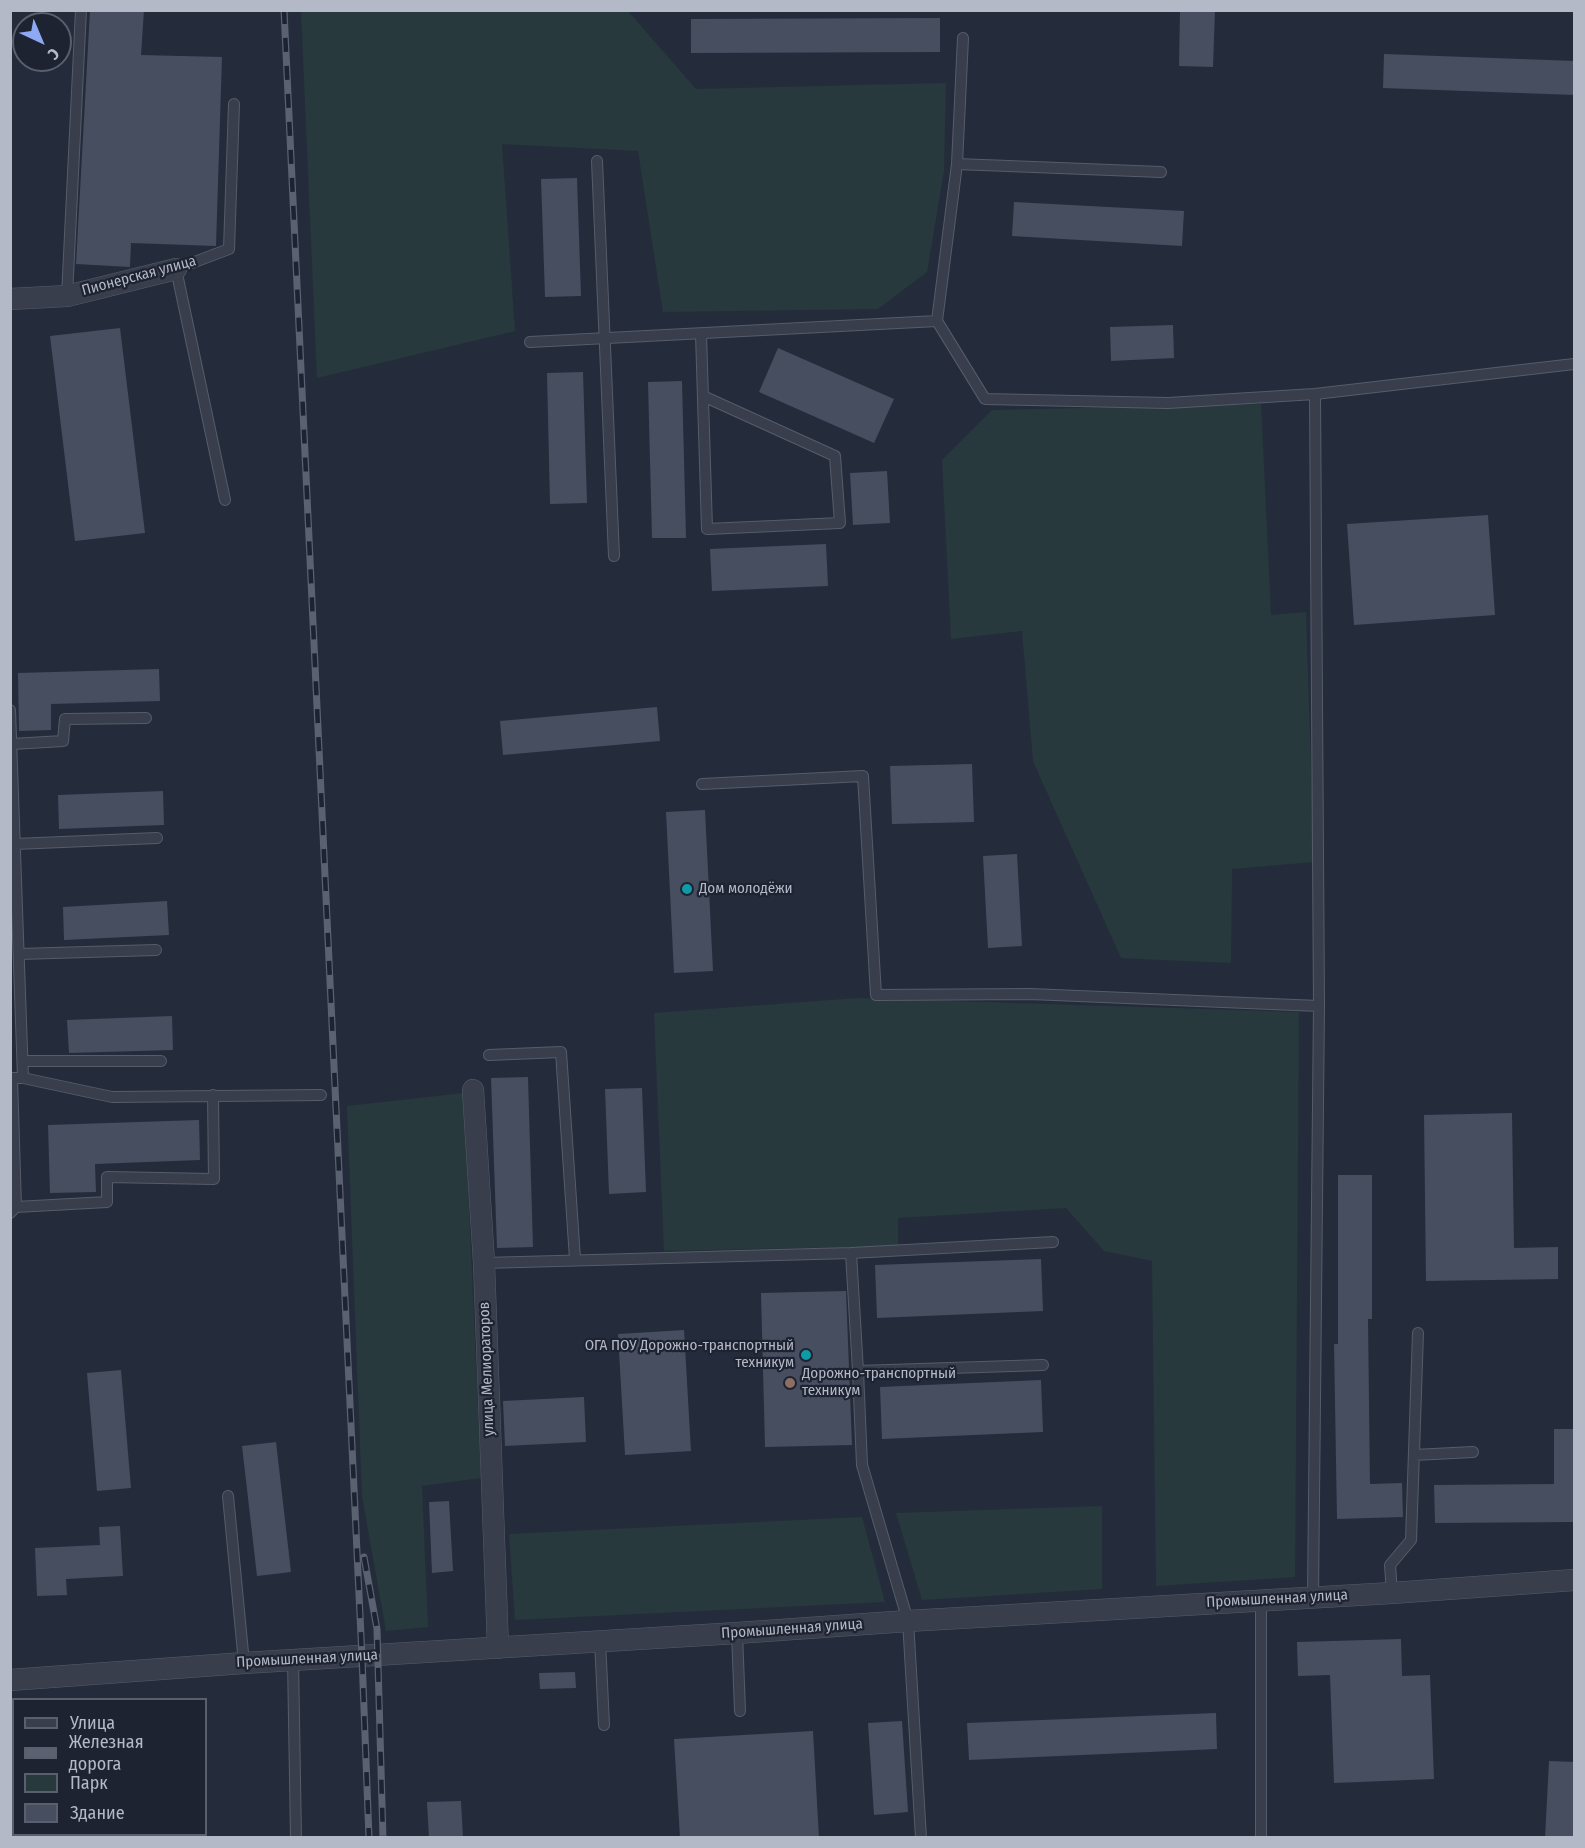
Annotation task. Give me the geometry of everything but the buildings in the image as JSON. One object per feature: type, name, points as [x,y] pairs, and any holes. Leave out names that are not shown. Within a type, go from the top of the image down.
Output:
[{"type":"street","name":"Пионерская улица","points":[[10,299],[67,296],[176,269]]},
{"type":"street","name":"улица Мелиораторов","points":[[473,1090],[484,1263],[498,1648]]},
{"type":"street","name":"Промышленная улица","points":[[10,1680],[244,1662],[1575,1580]]},
{"type":"lane","points":[[67,296],[81,10]]},
{"type":"lane","points":[[963,38],[957,164],[937,321],[985,399],[1168,403],[1315,394],[1575,364]]},
{"type":"lane","name":"Пионерская улица","points":[[176,269],[228,249],[234,104]]},
{"type":"lane","points":[[597,160],[614,556]]},
{"type":"lane","points":[[957,164],[1161,172]]},
{"type":"lane","points":[[176,269],[225,500]]},
{"type":"lane","points":[[530,342],[937,321]]},
{"type":"lane","points":[[701,334],[707,528],[840,523],[835,456],[703,396]]},
{"type":"lane","points":[[1313,1597],[1319,1006],[1315,394]]},
{"type":"lane","points":[[10,710],[23,1061],[15,1078],[13,1210],[107,1202],[107,1177],[213,1179],[213,1095]]},
{"type":"lane","points":[[12,744],[63,741],[65,719],[146,718]]},
{"type":"lane","points":[[702,784],[863,776],[876,995],[1030,994],[1319,1006]]},
{"type":"lane","points":[[15,844],[157,838]]},
{"type":"lane","points":[[19,954],[156,950]]},
{"type":"lane","points":[[489,1055],[561,1052],[575,1259]]},
{"type":"lane","points":[[23,1061],[161,1061]]},
{"type":"lane","points":[[15,1078],[112,1096],[321,1095]]},
{"type":"lane","points":[[484,1263],[850,1253],[1053,1242]]},
{"type":"lane","points":[[850,1253],[862,1465],[908,1621],[921,1838]]},
{"type":"lane","points":[[1392,1593],[1390,1565],[1411,1540],[1418,1334]]},
{"type":"lane","points":[[858,1371],[1043,1365]]},
{"type":"lane","points":[[1414,1455],[1473,1452]]},
{"type":"lane","points":[[228,1496],[244,1662]]},
{"type":"lane","points":[[1261,1600],[1261,1838]]},
{"type":"lane","points":[[737,1633],[740,1711]]},
{"type":"lane","points":[[600,1640],[604,1725]]},
{"type":"lane","points":[[293,1660],[296,1838]]},
{"type":"green space","points":[[301,11],[628,11],[696,89],[946,83],[944,171],[927,272],[878,309],[663,312],[638,151],[502,144],[515,331],[317,378]]},
{"type":"green space","points":[[1261,404],[1271,615],[1306,612],[1314,862],[1232,869],[1231,963],[1121,958],[1033,761],[1022,631],[951,639],[942,460],[992,410]]},
{"type":"green space","points":[[858,998],[1299,1012],[1295,1577],[1156,1586],[1152,1261],[1104,1251],[1066,1208],[898,1218],[898,1246],[664,1251],[654,1013]]},
{"type":"green space","points":[[464,1093],[481,1478],[422,1486],[428,1627],[386,1631],[362,1496],[347,1106]]},
{"type":"green space","points":[[1102,1506],[1102,1589],[922,1600],[896,1513]]},
{"type":"green space","points":[[862,1517],[885,1602],[515,1620],[509,1534]]},
{"type":"railway","points":[[284,10],[369,1838]]},
{"type":"railway","points":[[364,1557],[377,1629],[383,1838]]},
{"type":"place","name":"Дом молодёжи","points":[[687,889]]},
{"type":"place","name":"ОГА ПОУ Дорожно-транспортный техникум","points":[[806,1355]]},
{"type":"place","name":"Дорожно-транспортный техникум","points":[[790,1383]]}]
